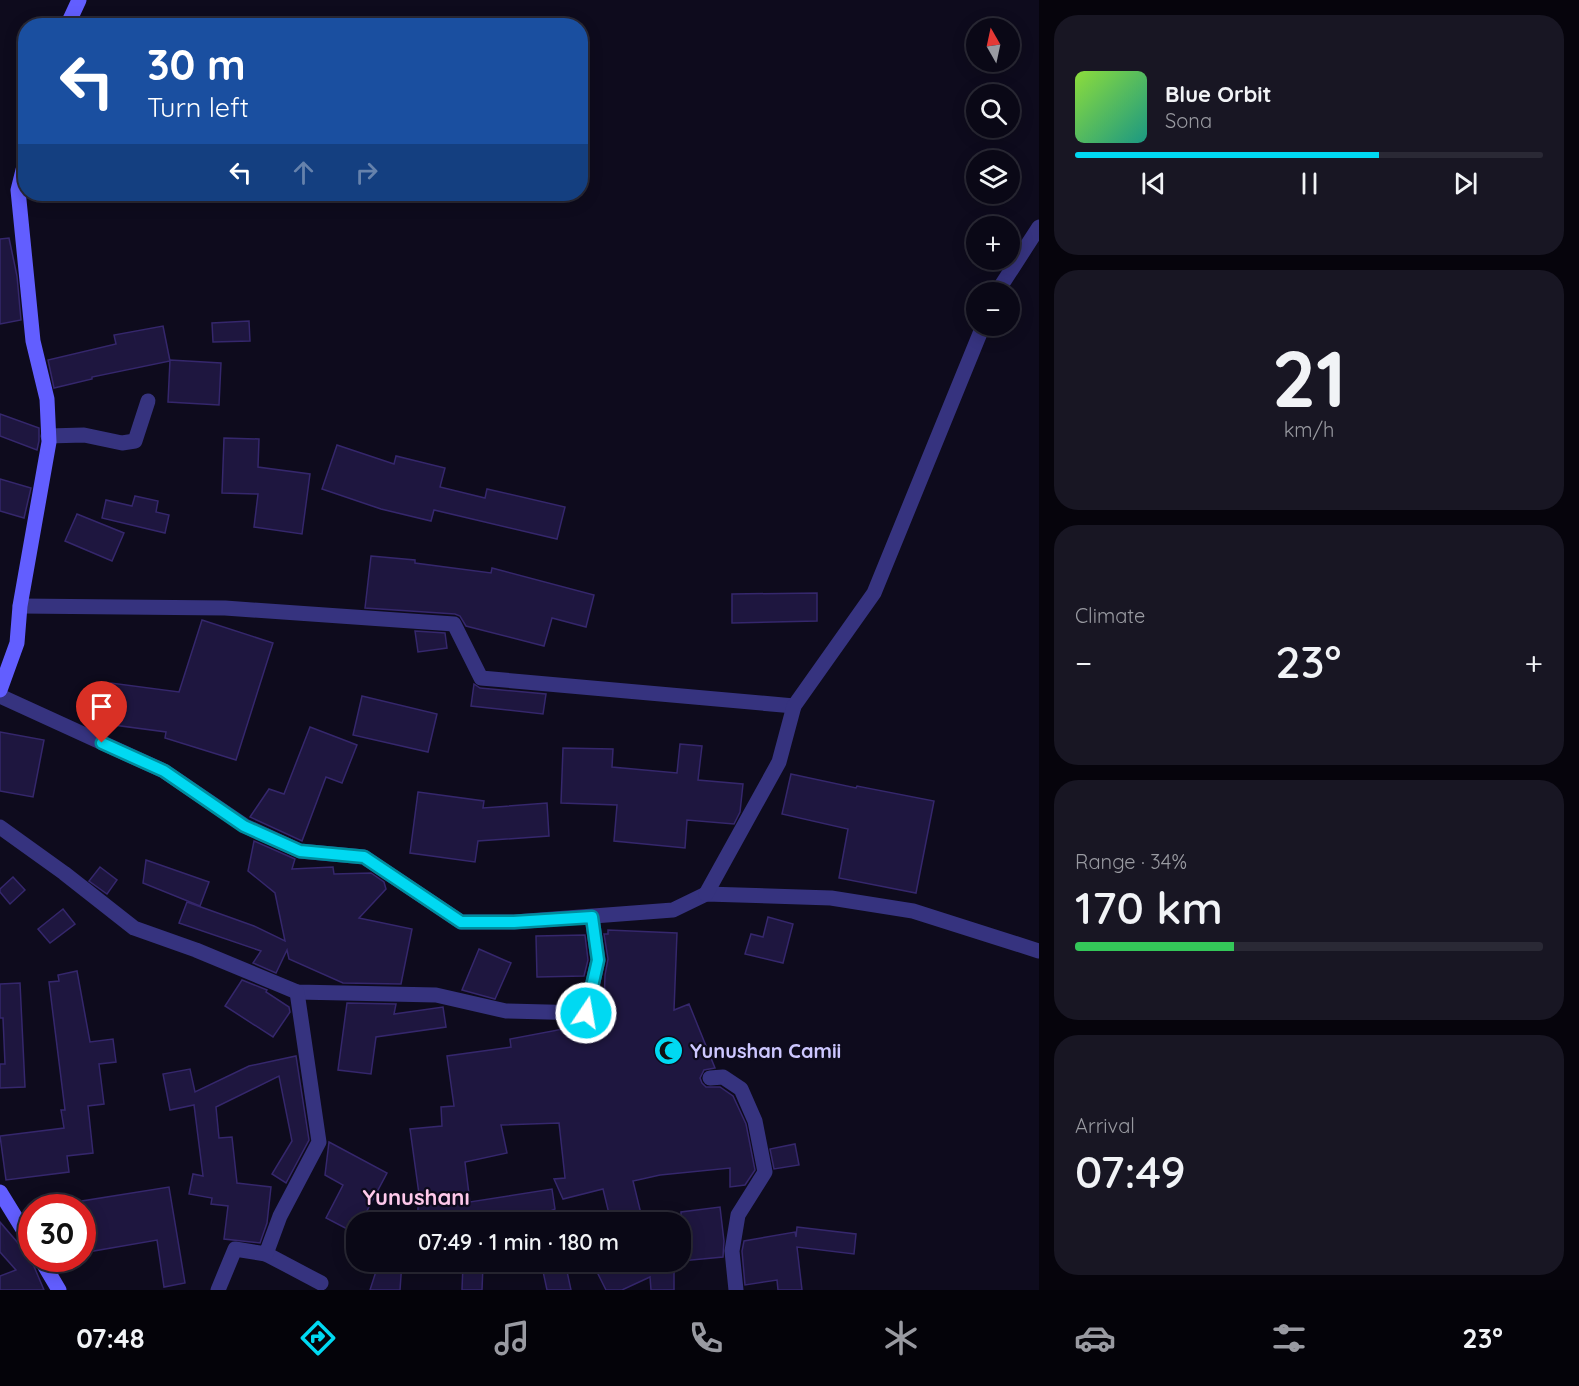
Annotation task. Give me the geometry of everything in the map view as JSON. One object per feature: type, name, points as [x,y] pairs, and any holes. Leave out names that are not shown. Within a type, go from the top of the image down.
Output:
[{"type":"street","points":[[71,18],[79,0]]},
{"type":"street","points":[[0,690],[16,643],[48,436],[47,399],[33,341],[19,201]]},
{"type":"street","points":[[1003,282],[1039,227]]},
{"type":"street","points":[[706,894],[779,762],[794,706],[874,593],[979,336]]},
{"type":"street","points":[[48,436],[84,435],[122,443],[135,441],[148,401]]},
{"type":"street","points":[[20,606],[225,608],[454,624],[481,678],[794,706]]},
{"type":"street","points":[[0,696],[164,771],[244,826],[300,851],[364,857],[461,922],[514,922],[673,910],[706,894],[831,898],[912,911],[1039,951]]},
{"type":"street","points":[[0,827],[134,928],[196,950],[297,992],[436,995],[506,1011],[586,1013],[598,960],[592,917]]},
{"type":"street","points":[[266,1254],[280,1216],[319,1142],[297,992]]},
{"type":"street","points":[[710,1078],[723,1077],[741,1089],[755,1121],[765,1172],[738,1215],[732,1251],[736,1290]]},
{"type":"street","points":[[0,1192],[18,1221]]},
{"type":"street","points":[[218,1290],[235,1249],[266,1254],[321,1283]]},
{"type":"street","points":[[48,1272],[59,1290]]},
{"type":"building","points":[[9,238],[17,276],[21,320],[0,324],[0,239]]},
{"type":"building","points":[[249,321],[250,341],[213,342],[212,323]]},
{"type":"building","points":[[163,326],[170,361],[92,377],[92,379],[54,388],[48,360],[116,344],[114,335]]},
{"type":"building","points":[[170,360],[221,363],[219,405],[168,402]]},
{"type":"building","points":[[0,414],[39,428],[37,450],[0,436]]},
{"type":"building","points":[[224,438],[259,439],[258,467],[310,474],[302,534],[254,527],[258,494],[222,493]]},
{"type":"building","points":[[337,445],[394,464],[396,456],[445,468],[440,487],[485,498],[487,489],[565,507],[557,539],[434,510],[431,521],[381,509],[322,489]]},
{"type":"building","points":[[0,479],[31,488],[24,518],[0,511]]},
{"type":"building","points":[[135,496],[158,501],[156,512],[169,515],[165,533],[102,518],[106,500],[132,506]]},
{"type":"building","points":[[77,514],[124,533],[112,561],[65,541]]},
{"type":"building","points":[[371,556],[415,560],[415,563],[491,573],[492,568],[594,595],[586,627],[552,618],[544,646],[466,626],[460,616],[455,614],[365,608]]},
{"type":"building","points":[[817,593],[817,621],[732,623],[732,594]]},
{"type":"building","points":[[202,620],[273,643],[236,760],[165,738],[166,732],[106,724],[111,683],[179,692]]},
{"type":"building","points":[[415,631],[445,633],[447,648],[418,652]]},
{"type":"building","points":[[474,684],[480,688],[546,694],[543,714],[471,706]]},
{"type":"building","points":[[362,696],[437,714],[428,752],[353,735]]},
{"type":"building","points":[[310,727],[357,745],[342,783],[326,777],[302,841],[250,817],[269,789],[284,794]]},
{"type":"building","points":[[0,732],[44,740],[33,797],[0,791]]},
{"type":"building","points":[[680,744],[702,746],[698,780],[743,784],[740,812],[734,824],[687,820],[685,848],[614,841],[617,805],[561,803],[563,748],[613,749],[612,767],[677,773]]},
{"type":"building","points":[[791,774],[934,801],[916,893],[839,878],[848,829],[782,814]]},
{"type":"building","points":[[418,792],[484,801],[483,808],[547,803],[549,836],[478,841],[475,862],[410,853]]},
{"type":"building","points":[[254,841],[295,859],[292,869],[333,867],[334,874],[371,873],[384,882],[386,889],[359,918],[412,929],[401,984],[343,983],[289,959],[287,950],[276,973],[253,963],[261,951],[179,923],[187,902],[254,926],[285,941],[275,893],[248,871]]},
{"type":"building","points":[[146,860],[209,882],[200,906],[143,883]]},
{"type":"building","points":[[100,867],[117,880],[107,894],[89,881]]},
{"type":"building","points":[[13,877],[25,890],[10,904],[0,889]]},
{"type":"building","points":[[63,909],[75,924],[50,943],[38,929]]},
{"type":"building","points":[[768,917],[793,924],[783,963],[745,954],[751,934],[763,937]]},
{"type":"building","points":[[608,930],[677,933],[674,1010],[689,1004],[715,1068],[704,1070],[700,1078],[702,1083],[706,1087],[720,1087],[733,1096],[746,1124],[755,1170],[745,1185],[730,1187],[730,1168],[660,1175],[633,1181],[641,1212],[609,1212],[603,1189],[563,1199],[554,1179],[565,1178],[559,1123],[501,1125],[507,1153],[465,1162],[470,1202],[552,1189],[555,1209],[548,1212],[418,1212],[419,1194],[410,1129],[442,1126],[441,1107],[454,1106],[447,1056],[511,1047],[510,1039],[579,1026],[603,1033],[605,975],[608,959],[604,934],[608,934]]},
{"type":"building","points":[[585,935],[588,960],[584,976],[537,977],[536,936]]},
{"type":"building","points":[[479,949],[511,963],[495,999],[462,990]]},
{"type":"building","points":[[77,971],[90,1042],[113,1039],[116,1062],[99,1064],[104,1104],[88,1106],[93,1153],[67,1156],[69,1172],[6,1180],[0,1136],[64,1128],[61,1110],[65,1110],[49,982],[59,981],[58,975]]},
{"type":"building","points":[[242,980],[267,990],[266,992],[289,1007],[290,1012],[273,1037],[225,1006]]},
{"type":"building","points":[[20,983],[25,1087],[0,1088],[0,1064],[5,1064],[3,1018],[0,1018],[0,984]]},
{"type":"building","points":[[347,1003],[396,1004],[394,1014],[443,1007],[446,1027],[376,1037],[371,1074],[338,1070]]},
{"type":"building","points":[[296,1056],[309,1140],[286,1183],[272,1174],[292,1141],[279,1076],[216,1107],[219,1138],[232,1137],[237,1183],[271,1187],[267,1223],[260,1243],[224,1239],[228,1206],[211,1204],[212,1198],[189,1194],[193,1174],[203,1176],[194,1105],[170,1110],[163,1074],[190,1069],[195,1092],[249,1066]]},
{"type":"building","points":[[329,1142],[387,1173],[366,1212],[346,1212],[346,1228],[326,1218],[343,1185],[325,1175]]},
{"type":"building","points":[[795,1144],[799,1165],[774,1169],[770,1149]]},
{"type":"building","points":[[169,1187],[185,1283],[164,1287],[157,1240],[96,1251],[96,1199]]},
{"type":"building","points":[[720,1207],[724,1241],[723,1257],[691,1260],[691,1212],[681,1212]]},
{"type":"building","points":[[0,1222],[18,1243],[18,1272],[36,1272],[44,1290],[0,1290],[0,1276],[16,1270],[0,1252]]},
{"type":"building","points":[[797,1227],[856,1234],[854,1254],[797,1247],[802,1290],[778,1290],[777,1280],[745,1285],[742,1251],[744,1241],[795,1232],[796,1237]]},
{"type":"building","points":[[376,1272],[401,1272],[400,1290],[370,1290]]},
{"type":"building","points":[[463,1272],[483,1272],[482,1290],[462,1290]]},
{"type":"building","points":[[543,1272],[567,1272],[571,1290],[547,1290]]},
{"type":"building","points":[[597,1272],[674,1272],[674,1290],[651,1290],[650,1277],[622,1290],[606,1290]]},
{"type":"place","name":"Yunushan Camii","points":[[669,1051]]},
{"type":"district","name":"Yunushanı","points":[[416,1197]]},
{"type":"route","points":[[102,743],[164,771],[244,826],[300,851],[364,857],[461,922],[514,922],[592,917],[598,960],[586,1013]]}]
